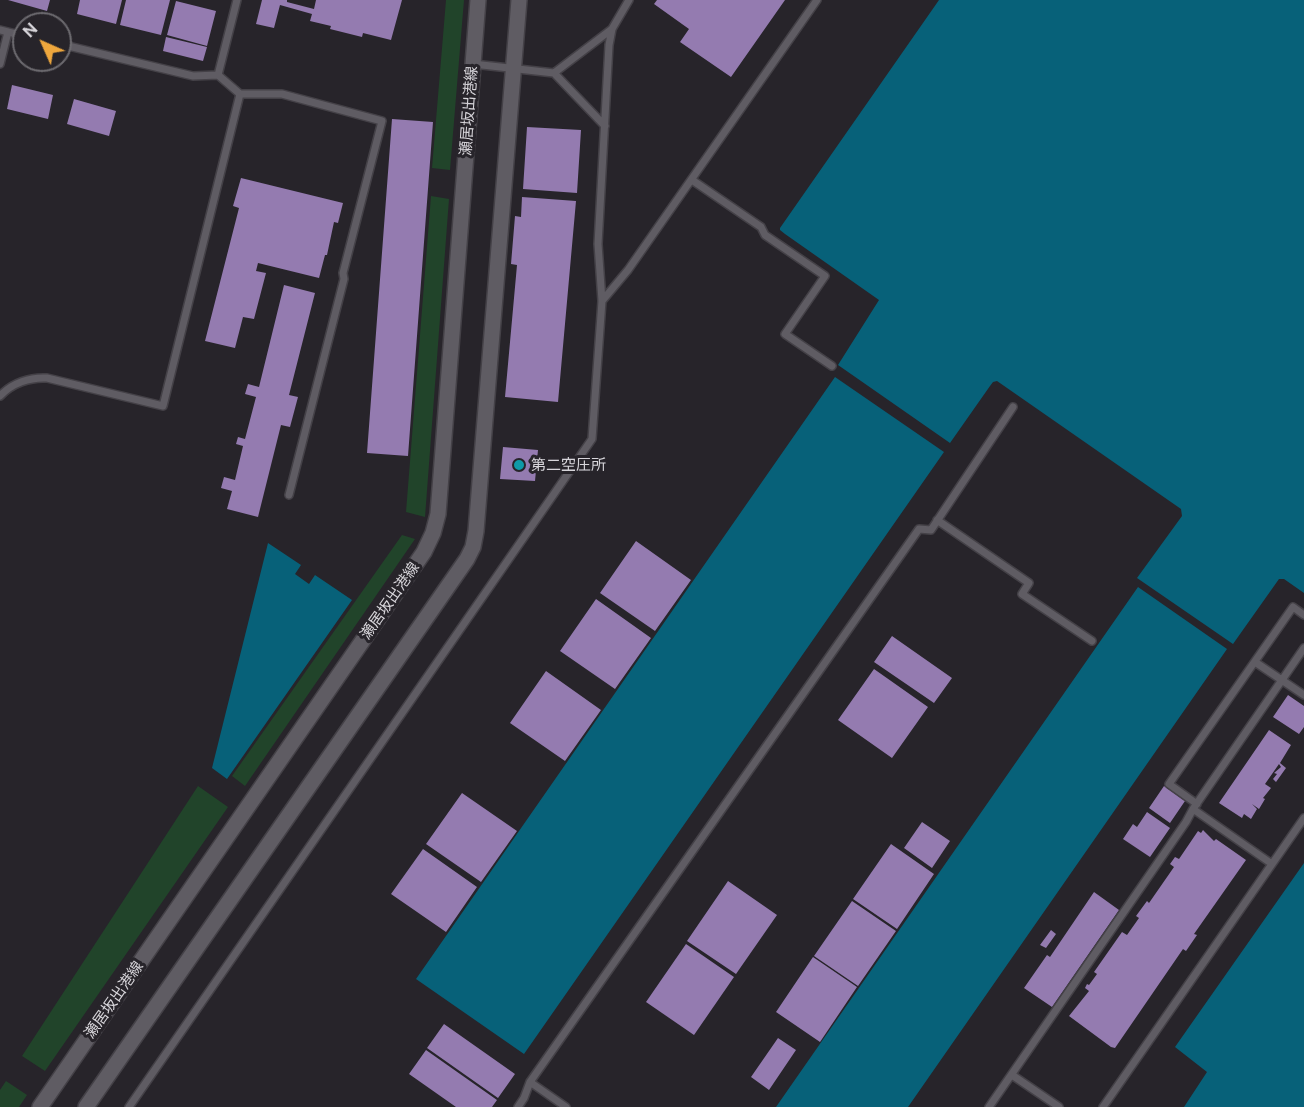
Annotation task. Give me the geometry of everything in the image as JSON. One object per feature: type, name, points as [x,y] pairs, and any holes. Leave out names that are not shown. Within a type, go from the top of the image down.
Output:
[{"type":"main road","name":"瀬居坂出港線","points":[[40,1107],[417,562],[433,533],[438,514],[478,0]]},
{"type":"main road","points":[[86,1107],[467,559],[473,547],[519,0]]},
{"type":"lane","points":[[218,75],[237,0]]},
{"type":"lane","points":[[129,1107],[592,439],[602,301],[598,244],[609,45],[612,29],[629,0]]},
{"type":"lane","points":[[602,301],[628,270],[817,0]]},
{"type":"lane","points":[[554,72],[612,29]]},
{"type":"lane","points":[[0,30],[12,33]]},
{"type":"lane","points":[[0,64],[8,32]]},
{"type":"lane","points":[[72,47],[194,76],[218,75],[240,94],[282,94],[382,121],[289,495]]},
{"type":"lane","points":[[473,64],[554,72],[604,126]]},
{"type":"lane","points":[[0,396],[14,385],[35,378],[47,378],[163,406],[240,94]]},
{"type":"lane","points":[[692,180],[761,227],[765,235],[825,276],[785,334],[832,366]]},
{"type":"lane","points":[[518,1107],[530,1082],[919,529],[931,530],[1013,407]]},
{"type":"lane","points":[[937,520],[1029,583],[1022,594],[1092,641]]},
{"type":"lane","points":[[1272,864],[1195,807],[1169,784],[1293,607],[1304,615]]},
{"type":"lane","points":[[989,1107],[1304,648]]},
{"type":"lane","points":[[1255,662],[1304,695]]},
{"type":"lane","points":[[1103,1107],[1304,818]]},
{"type":"lane","points":[[1012,1075],[1059,1107]]},
{"type":"lane","points":[[530,1082],[566,1107]]},
{"type":"green space","points":[[446,0],[464,0],[450,170],[432,168]]},
{"type":"green space","points":[[431,196],[449,199],[425,517],[406,512]]},
{"type":"green space","points":[[402,535],[415,539],[245,786],[232,776]]},
{"type":"green space","points":[[198,786],[228,807],[45,1071],[22,1056]]},
{"type":"green space","points":[[6,1081],[27,1095],[19,1107],[0,1107],[0,1090]]},
{"type":"water","points":[[939,0],[1304,0],[1304,593],[1284,579],[1279,579],[1233,644],[1137,578],[1182,516],[1181,509],[997,381],[993,382],[950,443],[838,365],[879,300],[785,234],[780,228]]},
{"type":"water","points":[[835,377],[944,452],[524,1054],[416,979]]},
{"type":"water","points":[[268,543],[301,565],[295,574],[309,584],[315,575],[352,600],[227,779],[212,768]]},
{"type":"water","points":[[1138,587],[1227,649],[908,1107],[776,1107]]},
{"type":"water","points":[[1304,863],[1304,1107],[1184,1107],[1207,1072],[1175,1047]]},
{"type":"building","points":[[8,0],[50,0],[47,11]]},
{"type":"building","points":[[80,0],[122,0],[116,24],[77,14]]},
{"type":"building","points":[[126,0],[170,0],[161,35],[120,25]]},
{"type":"building","points":[[262,0],[287,0],[287,2],[314,9],[316,0],[402,0],[391,40],[363,33],[362,37],[330,29],[331,26],[310,21],[312,14],[280,5],[274,28],[256,24]]},
{"type":"building","points":[[657,0],[785,0],[731,77],[680,42],[689,29],[654,4]]},
{"type":"building","points":[[176,1],[216,11],[207,46],[167,35]]},
{"type":"building","points":[[166,37],[207,47],[203,61],[163,51]]},
{"type":"building","points":[[12,85],[53,95],[48,119],[7,109]]},
{"type":"building","points":[[74,99],[116,111],[109,136],[67,124]]},
{"type":"building","points":[[392,119],[433,122],[408,456],[367,453]]},
{"type":"building","points":[[527,127],[581,130],[577,193],[523,189]]},
{"type":"building","points":[[241,178],[343,203],[338,223],[334,222],[319,278],[258,263],[256,271],[266,273],[254,319],[243,317],[235,348],[205,341],[239,208],[233,206]]},
{"type":"building","points":[[522,197],[576,201],[558,402],[505,397],[517,265],[511,264],[515,216],[521,217]]},
{"type":"building","points":[[284,285],[315,293],[289,395],[298,397],[290,427],[281,425],[258,517],[227,509],[232,491],[221,488],[224,477],[235,480],[243,446],[236,444],[238,437],[245,439],[256,397],[245,394],[248,384],[259,387]]},
{"type":"building","name":"第二空圧所","points":[[503,447],[538,450],[535,481],[500,479]]},
{"type":"building","points":[[636,541],[691,580],[655,631],[600,593]]},
{"type":"building","points":[[596,599],[651,638],[615,689],[560,651]]},
{"type":"building","points":[[892,636],[952,678],[934,703],[874,662]]},
{"type":"building","points":[[874,669],[928,707],[892,758],[838,720]]},
{"type":"building","points":[[546,671],[601,710],[565,761],[510,723]]},
{"type":"building","points":[[1288,695],[1304,706],[1304,727],[1299,734],[1273,717]]},
{"type":"building","points":[[1269,730],[1291,745],[1280,763],[1286,768],[1276,782],[1273,779],[1277,774],[1274,773],[1281,767],[1279,764],[1265,784],[1271,788],[1263,798],[1265,799],[1259,809],[1252,804],[1257,809],[1251,819],[1244,814],[1242,818],[1219,803]]},
{"type":"building","points":[[1164,786],[1185,801],[1170,823],[1149,808]]},
{"type":"building","points":[[462,793],[517,831],[481,882],[426,844]]},
{"type":"building","points":[[1147,812],[1170,828],[1150,857],[1123,839],[1133,824],[1137,827]]},
{"type":"building","points":[[922,822],[950,841],[932,868],[904,848]]},
{"type":"building","points":[[1203,830],[1214,841],[1216,839],[1246,860],[1194,934],[1197,935],[1186,951],[1183,949],[1115,1048],[1111,1047],[1069,1016],[1089,991],[1085,988],[1087,984],[1089,985],[1097,974],[1094,972],[1122,932],[1127,935],[1139,918],[1136,916],[1147,901],[1149,903],[1174,867],[1170,864],[1175,857],[1179,859],[1198,831],[1201,833]]},
{"type":"building","points":[[891,844],[934,874],[897,929],[853,899]]},
{"type":"building","points":[[423,849],[477,887],[446,932],[391,894]]},
{"type":"building","points":[[728,881],[777,915],[736,974],[687,941]]},
{"type":"building","points":[[1094,892],[1119,910],[1052,1007],[1024,988],[1047,955],[1050,957]]},
{"type":"building","points":[[852,901],[896,931],[858,986],[814,956]]},
{"type":"building","points":[[1051,930],[1056,934],[1046,948],[1040,945]]},
{"type":"building","points":[[686,944],[734,977],[694,1035],[646,1002]]},
{"type":"building","points":[[813,957],[857,987],[820,1042],[776,1012]]},
{"type":"building","points":[[444,1024],[515,1074],[498,1098],[427,1048]]},
{"type":"building","points":[[778,1038],[796,1050],[769,1090],[751,1077]]},
{"type":"building","points":[[426,1050],[497,1100],[492,1107],[456,1107],[409,1074]]},
{"type":"place","name":"第二空圧所","points":[[519,465]]}]
